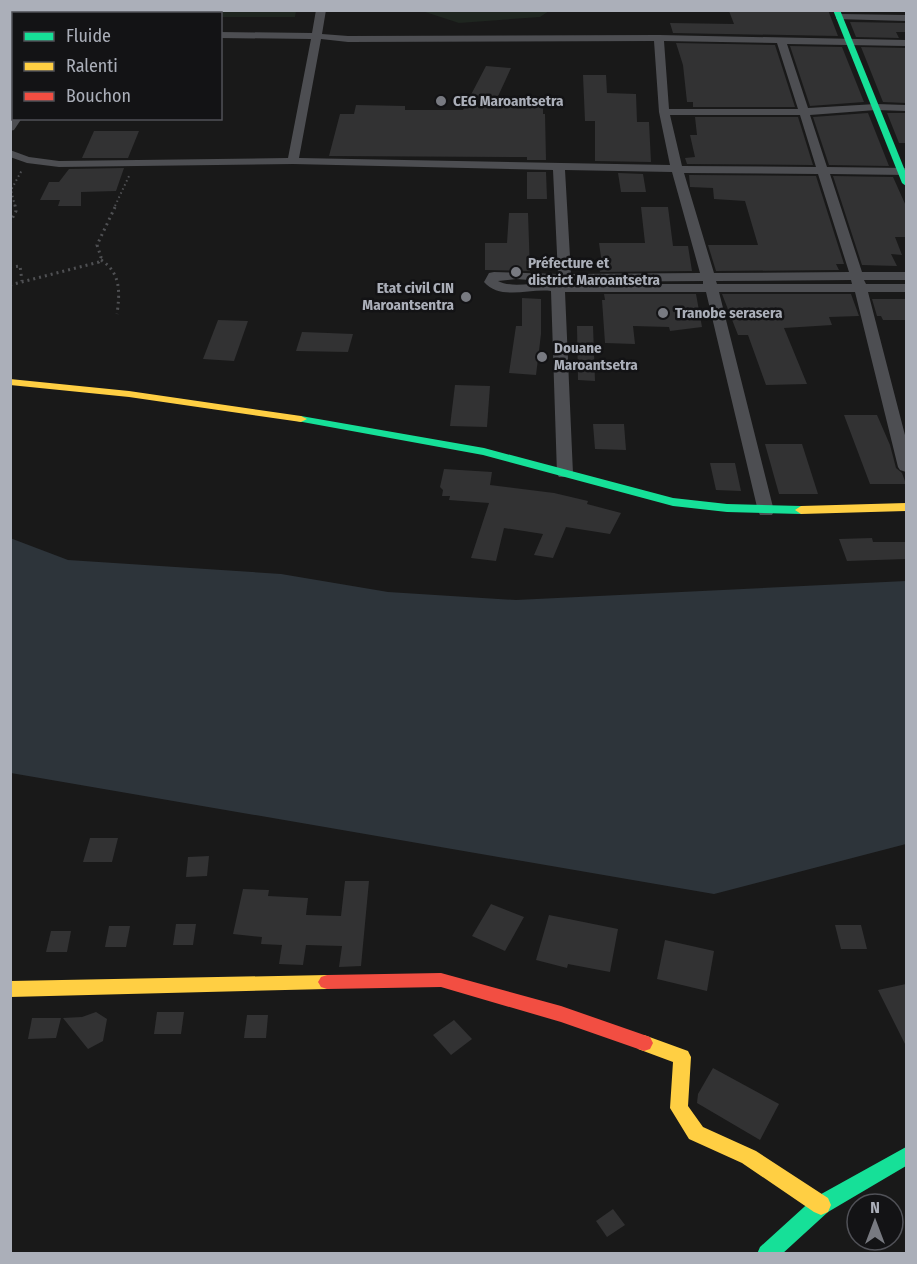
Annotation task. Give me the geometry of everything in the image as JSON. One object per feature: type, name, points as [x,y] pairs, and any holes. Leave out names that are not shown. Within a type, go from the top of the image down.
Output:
[{"type":"street","points":[[293,161],[321,10]]},
{"type":"street","points":[[10,153],[42,163],[293,161],[824,171],[905,175],[837,14],[906,18]]},
{"type":"street","points":[[222,35],[316,36],[348,39],[659,38],[906,43]]},
{"type":"street","points":[[659,38],[664,112],[676,169],[709,282],[766,511]]},
{"type":"street","points":[[781,40],[858,282],[906,467]]},
{"type":"street","points":[[664,112],[804,112],[876,107],[906,108]]},
{"type":"street","points":[[559,165],[565,474]]},
{"type":"street","points":[[562,282],[858,282],[906,276]]},
{"type":"street","points":[[858,282],[906,288]]},
{"type":"street","points":[[10,382],[132,395],[258,413],[484,452],[677,502],[766,511],[906,507]]},
{"type":"street","points":[[10,989],[441,980],[492,993],[561,1014],[682,1058],[679,1108],[696,1133],[749,1157],[822,1205]]},
{"type":"street","points":[[767,1254],[822,1205],[906,1156]]},
{"type":"path","points":[[100,260],[97,245],[135,164]]},
{"type":"path","points":[[10,223],[16,211],[11,190],[24,167]]},
{"type":"path","points":[[10,285],[95,264],[100,260]]},
{"type":"path","points":[[100,260],[108,264],[119,284],[117,314]]},
{"type":"path","points":[[10,267],[20,266],[22,281]]},
{"type":"shaded area","points":[[296,10],[295,17],[222,17],[222,12],[98,12]]},
{"type":"shaded area","points":[[422,11],[549,11],[540,17],[459,23]]},
{"type":"shaded area","points":[[10,538],[68,560],[281,574],[388,592],[516,600],[906,581],[906,844],[714,894],[11,773]]},
{"type":"building","points":[[828,10],[838,36],[673,33],[670,23],[734,24],[729,11]]},
{"type":"building","points":[[850,22],[906,23],[906,32],[896,32],[899,38],[856,37]]},
{"type":"building","points":[[676,43],[775,45],[795,107],[693,107],[693,102],[687,102],[683,65]]},
{"type":"building","points":[[790,46],[842,47],[864,102],[810,106]]},
{"type":"building","points":[[861,47],[905,48],[906,103],[883,102]]},
{"type":"building","points":[[486,66],[511,68],[494,105],[543,105],[546,160],[527,160],[527,157],[329,156],[340,114],[354,114],[356,105],[405,106],[405,110],[463,110]]},
{"type":"building","points":[[583,75],[606,75],[607,93],[636,94],[637,122],[649,122],[651,162],[595,161],[595,121],[585,121]]},
{"type":"building","points":[[868,113],[889,166],[829,165],[813,117]]},
{"type":"building","points":[[887,113],[906,113],[906,143],[899,143]]},
{"type":"building","points":[[695,117],[798,117],[813,165],[687,164],[685,158],[695,157],[690,135],[697,135]]},
{"type":"building","points":[[94,131],[139,131],[128,158],[82,158]]},
{"type":"building","points":[[124,168],[116,191],[81,192],[81,206],[58,206],[60,200],[40,200],[49,182],[59,182],[69,169]]},
{"type":"building","points":[[527,172],[546,172],[547,199],[527,199]]},
{"type":"building","points":[[618,173],[643,174],[646,192],[621,192]]},
{"type":"building","points":[[689,175],[816,176],[844,264],[836,264],[839,270],[716,271],[708,245],[758,245],[745,201],[714,199],[713,188],[690,187]]},
{"type":"building","points":[[833,176],[893,177],[906,206],[906,237],[895,237],[902,255],[891,254],[897,266],[862,265]]},
{"type":"building","points":[[641,207],[668,207],[673,246],[688,246],[692,271],[600,272],[598,264],[602,264],[599,243],[645,243]]},
{"type":"building","points":[[509,213],[528,213],[530,271],[485,270],[485,243],[507,243]]},
{"type":"building","points":[[604,294],[696,294],[702,327],[670,331],[669,327],[633,326],[635,344],[605,343],[602,300],[605,300]]},
{"type":"building","points":[[722,294],[851,294],[859,316],[829,317],[832,325],[784,328],[807,384],[766,385],[748,335],[738,335]]},
{"type":"building","points":[[522,298],[541,299],[541,334],[536,375],[509,373],[516,326],[522,326]]},
{"type":"building","points":[[872,299],[906,299],[906,320],[883,320],[881,316],[877,316]]},
{"type":"building","points":[[218,320],[248,321],[234,361],[203,359]]},
{"type":"building","points":[[577,326],[593,326],[595,381],[578,380]]},
{"type":"building","points":[[302,332],[353,334],[348,352],[296,351]]},
{"type":"building","points":[[455,385],[490,386],[487,427],[450,426]]},
{"type":"building","points":[[844,415],[877,415],[890,445],[896,468],[902,473],[906,484],[870,484]]},
{"type":"building","points":[[593,424],[624,424],[626,450],[595,449]]},
{"type":"building","points":[[765,444],[802,444],[818,494],[779,494]]},
{"type":"building","points":[[710,463],[735,463],[741,491],[716,490]]},
{"type":"building","points":[[444,469],[492,472],[490,485],[554,493],[588,501],[587,504],[621,513],[610,534],[566,527],[553,558],[534,555],[543,534],[504,528],[496,561],[471,558],[489,503],[449,500],[450,496],[442,496],[443,490],[440,487]]},
{"type":"building","points":[[872,538],[873,542],[906,542],[906,559],[847,561],[839,539]]},
{"type":"building","points":[[90,838],[118,838],[112,862],[83,862]]},
{"type":"building","points":[[209,856],[207,876],[186,877],[188,857]]},
{"type":"building","points":[[345,881],[369,881],[361,966],[339,967],[342,946],[306,945],[303,965],[279,964],[282,945],[261,944],[262,937],[233,934],[243,889],[269,890],[268,896],[308,898],[306,915],[341,916]]},
{"type":"building","points":[[491,904],[524,917],[505,951],[472,936]]},
{"type":"building","points":[[549,915],[618,929],[610,972],[568,964],[567,968],[536,960]]},
{"type":"building","points":[[176,924],[196,924],[193,945],[173,945]]},
{"type":"building","points":[[835,925],[861,925],[867,949],[841,949]]},
{"type":"building","points":[[109,926],[130,926],[126,947],[105,947]]},
{"type":"building","points":[[51,931],[71,931],[67,952],[46,952]]},
{"type":"building","points":[[665,940],[714,951],[707,991],[657,979]]},
{"type":"building","points":[[906,984],[906,1046],[878,990]]},
{"type":"building","points":[[96,1012],[107,1019],[103,1041],[88,1049],[63,1018],[82,1017]]},
{"type":"building","points":[[157,1012],[184,1012],[181,1034],[154,1034]]},
{"type":"building","points":[[247,1015],[268,1015],[266,1038],[244,1038]]},
{"type":"building","points":[[32,1018],[61,1018],[56,1038],[28,1039]]},
{"type":"building","points":[[454,1020],[472,1039],[451,1055],[433,1035]]},
{"type":"building","points":[[713,1068],[779,1104],[760,1140],[697,1103],[698,1094]]},
{"type":"building","points":[[613,1209],[625,1225],[607,1237],[596,1221]]},
{"type":"traffic: fast","points":[[836,10],[906,183]]},
{"type":"traffic: fast","points":[[301,419],[484,452],[673,502],[727,508],[801,510]]},
{"type":"traffic: fast","points":[[767,1254],[821,1205],[906,1156]]},
{"type":"traffic: slow","points":[[10,382],[129,394],[301,419]]},
{"type":"traffic: slow","points":[[801,510],[906,507]]},
{"type":"traffic: slow","points":[[10,989],[327,982]]},
{"type":"traffic: slow","points":[[644,1043],[682,1057],[679,1108],[696,1133],[749,1157],[821,1205]]},
{"type":"traffic: jam","points":[[327,982],[441,980],[561,1014],[644,1043]]},
{"type":"place","name":"CEG Maroantsetra","points":[[441,101]]},
{"type":"place","name":"Préfecture et district Maroantsetra","points":[[516,272]]},
{"type":"place","name":"Etat civil CIN Maroantsentra","points":[[466,297]]},
{"type":"place","name":"Tranobe serasera","points":[[663,313]]},
{"type":"place","name":"Douane Maroantsetra","points":[[542,357]]}]
